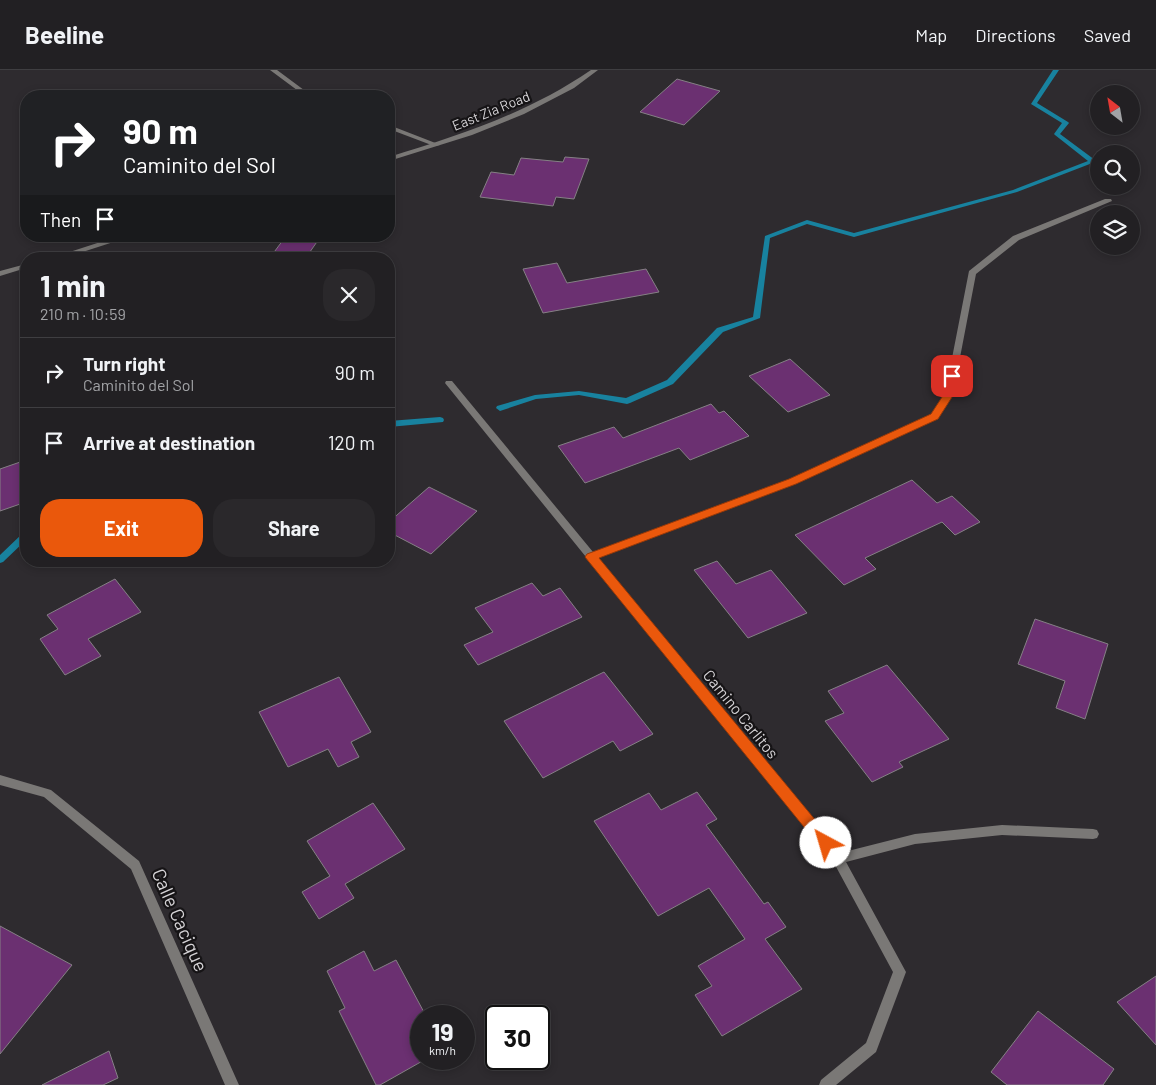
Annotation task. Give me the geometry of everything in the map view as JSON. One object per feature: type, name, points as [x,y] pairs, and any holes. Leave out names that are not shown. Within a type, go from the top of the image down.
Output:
[{"type":"street","points":[[273,70],[301,90]]},
{"type":"street","name":"East Zia Road","points":[[395,157],[486,129],[529,111],[556,96],[595,70]]},
{"type":"street","points":[[395,129],[436,145]]},
{"type":"street","points":[[591,557],[792,482],[934,417],[949,394],[972,273],[1016,238],[1108,200]]},
{"type":"street","points":[[75,252],[108,242]]},
{"type":"street","points":[[0,274],[20,268]]},
{"type":"street","name":"Camino Carlitos","points":[[449,383],[838,858],[900,972],[871,1047],[826,1085]]},
{"type":"street","name":"Calle Cacique","points":[[0,780],[47,793],[135,865],[232,1085]]},
{"type":"street","points":[[838,858],[914,838],[1002,830],[1093,834]]},
{"type":"building","points":[[677,79],[720,91],[684,125],[640,112]]},
{"type":"building","points":[[565,157],[589,159],[574,199],[556,197],[553,206],[480,197],[491,172],[514,175],[521,158],[563,162]]},
{"type":"building","points":[[282,242],[317,242],[310,252],[274,252]]},
{"type":"building","points":[[557,263],[567,283],[646,269],[659,292],[543,313],[523,269]]},
{"type":"building","points":[[790,359],[830,395],[788,412],[749,376]]},
{"type":"building","points":[[711,404],[719,413],[724,411],[749,436],[690,460],[679,448],[585,483],[558,446],[614,427],[623,438]]},
{"type":"building","points":[[20,462],[20,504],[0,511],[0,469]]},
{"type":"building","points":[[912,480],[937,503],[952,496],[980,522],[955,535],[942,522],[865,558],[876,569],[844,585],[795,535]]},
{"type":"building","points":[[429,487],[477,511],[431,554],[395,535],[395,517]]},
{"type":"building","points":[[717,561],[736,584],[771,570],[807,613],[748,638],[694,570]]},
{"type":"building","points":[[115,579],[141,612],[88,639],[101,656],[65,675],[40,639],[58,629],[47,615]]},
{"type":"building","points":[[532,583],[543,596],[560,588],[582,617],[478,665],[464,645],[493,632],[475,608]]},
{"type":"building","points":[[1035,619],[1108,644],[1085,719],[1056,708],[1065,681],[1018,664]]},
{"type":"building","points":[[887,665],[949,739],[899,762],[903,767],[872,782],[825,721],[844,713],[828,691]]},
{"type":"building","points":[[604,672],[653,734],[620,751],[613,741],[543,778],[504,721]]},
{"type":"building","points":[[339,677],[371,732],[351,742],[359,757],[338,767],[328,749],[288,767],[259,712]]},
{"type":"building","points":[[697,792],[717,819],[706,825],[764,904],[768,902],[786,927],[765,939],[802,989],[722,1036],[695,995],[712,986],[698,966],[745,939],[709,888],[658,916],[594,821],[649,793],[661,810]]},
{"type":"building","points":[[373,803],[405,849],[345,884],[354,898],[319,919],[302,892],[330,876],[307,841]]},
{"type":"building","points":[[0,926],[72,965],[0,1054]]},
{"type":"building","points":[[364,951],[374,971],[396,960],[420,1005],[410,1005],[410,1068],[380,1085],[376,1085],[339,1011],[345,1008],[327,971]]},
{"type":"building","points":[[1156,976],[1156,1045],[1117,1002]]},
{"type":"building","points":[[1038,1011],[1114,1069],[1103,1085],[1007,1085],[991,1072]]},
{"type":"building","points":[[109,1051],[118,1078],[103,1085],[42,1085]]},
{"type":"waterway","points":[[500,408],[535,397],[579,393],[627,401],[670,382],[720,330],[756,318],[767,237],[807,222],[854,235],[1015,191],[1093,161],[1057,134],[1066,123],[1034,104],[1056,70]]},
{"type":"waterway","points":[[395,424],[440,420]]},
{"type":"waterway","points":[[0,560],[20,541]]},
{"type":"route","points":[[826,843],[591,557],[792,482],[934,417],[949,394],[952,376]]}]
